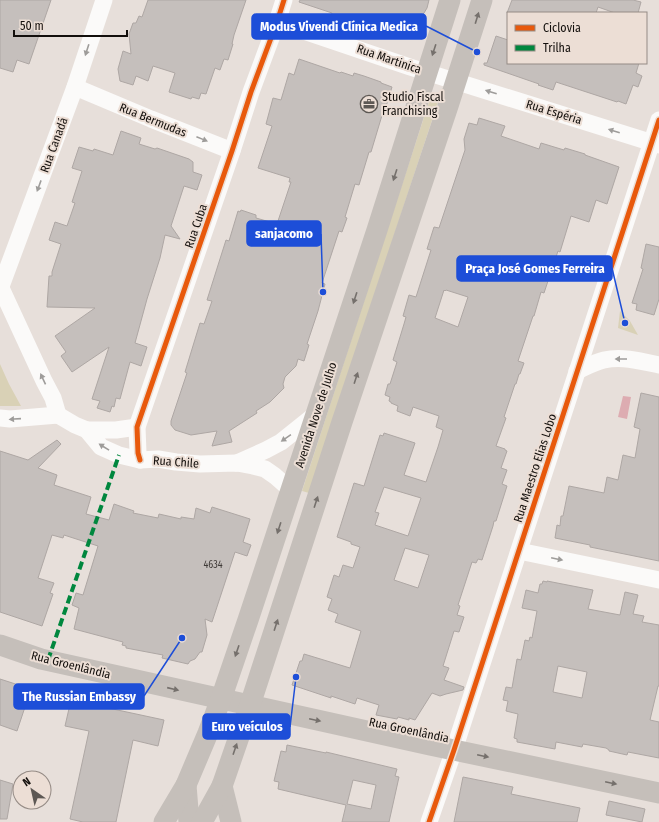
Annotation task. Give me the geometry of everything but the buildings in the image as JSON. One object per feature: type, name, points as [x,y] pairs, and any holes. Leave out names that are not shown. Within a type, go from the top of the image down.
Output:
[{"type":"main road","name":"Avenida Nove de Julho","points":[[164,822],[186,785],[221,699],[292,491],[450,0]]},
{"type":"main road","points":[[202,822],[222,786],[250,705],[371,332],[456,82],[482,0]]},
{"type":"main road","name":"Rua Groenlândia","points":[[0,645],[41,659],[454,750],[659,793]]},
{"type":"main road","points":[[186,785],[189,822]]},
{"type":"main road","points":[[222,786],[231,822]]},
{"type":"street","name":"Rua Canadá","points":[[0,289],[75,87],[104,0]]},
{"type":"street","name":"Rua Cuba","points":[[140,460],[138,452],[137,427],[251,92],[284,0]]},
{"type":"street","name":"Rua Martinica","points":[[277,22],[456,82]]},
{"type":"street","name":"Rua Espéria","points":[[456,82],[655,144]]},
{"type":"street","name":"Rua Bermudas","points":[[75,87],[232,151]]},
{"type":"street","name":"Rua Maestro Elias Lobo","points":[[429,822],[578,371],[655,144],[659,120]]},
{"type":"street","points":[[0,289],[53,398],[58,415],[10,419],[0,418]]},
{"type":"street","points":[[578,371],[603,360],[617,358],[633,359],[659,364]]},
{"type":"street","name":"Rua Chile","points":[[237,463],[281,442],[316,414]]},
{"type":"street","name":"Rua Chile","points":[[58,415],[87,430],[101,447],[119,455],[140,460],[158,459],[200,464],[237,463],[253,466],[265,469],[292,491]]},
{"type":"street","points":[[87,430],[116,430],[137,427]]},
{"type":"street","points":[[519,551],[659,580]]},
{"type":"shaded area","points":[[430,99],[438,102],[309,493],[302,491]]},
{"type":"shaded area","points":[[620,311],[630,321],[638,335],[618,328]]},
{"type":"shaded area","points":[[0,364],[9,384],[21,406],[0,406]]},
{"type":"shaded area","points":[[623,396],[631,397],[627,419],[618,417]]},
{"type":"marked path","points":[[48,660],[119,455]]},
{"type":"cycle path","points":[[140,460],[138,453],[137,427],[251,92],[284,0]]},
{"type":"cycle path","points":[[429,822],[454,750],[659,120]]},
{"type":"place","name":"Modus Vivendi Clínica Medica","points":[[477,52]]},
{"type":"place","name":"Studio Fiscal Franchising","points":[[369,104]]},
{"type":"place","name":"sanjacomo","points":[[323,292]]},
{"type":"place","name":"Praça José Gomes Ferreira","points":[[625,323]]},
{"type":"place","name":"The Russian Embassy","points":[[182,638]]},
{"type":"place","name":"Euro veículos","points":[[296,677]]}]
